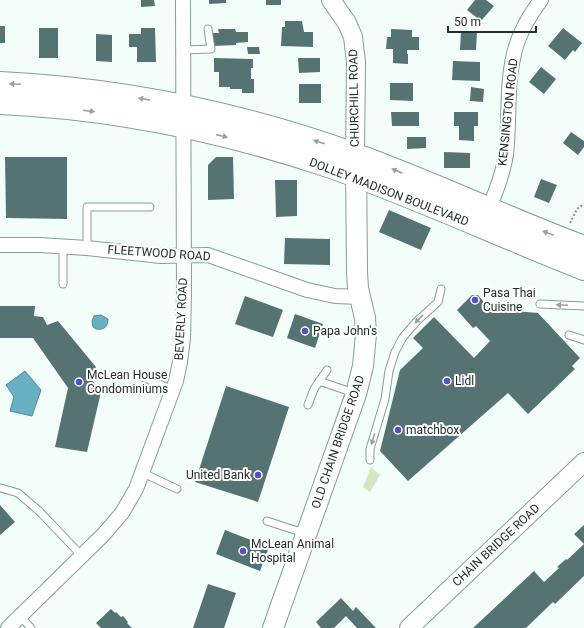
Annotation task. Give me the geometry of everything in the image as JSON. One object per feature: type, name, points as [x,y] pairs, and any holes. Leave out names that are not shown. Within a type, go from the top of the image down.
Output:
[{"type":"main road","name":"DOLLEY MADISON BOULEVARD","points":[[0,83],[32,84],[96,91],[183,106],[262,125],[355,155],[485,218],[584,269]]},
{"type":"main road","name":"DOLLEY MADISON BOULEVARD","points":[[0,103],[93,112],[184,128],[237,140],[292,155],[485,218],[584,247]]},
{"type":"main road","name":"OLD CHAIN BRIDGE ROAD","points":[[273,628],[356,394],[366,349],[366,326],[357,280],[355,155]]},
{"type":"street","name":"BEVERLY ROAD","points":[[8,628],[82,556],[122,513],[136,489],[143,473],[173,390],[180,362],[183,338],[183,0]]},
{"type":"street","name":"CHURCHILL ROAD","points":[[331,0],[347,23],[353,37],[356,62],[355,155]]},
{"type":"street","name":"KENSINGTON ROAD","points":[[485,218],[500,179],[506,154],[511,71],[514,53],[520,34],[541,0]]},
{"type":"street","name":"FLEETWOOD ROAD","points":[[0,245],[63,246],[161,256],[208,255],[307,290],[335,296],[360,297]]},
{"type":"street","name":"CHAIN BRIDGE ROAD","points":[[409,628],[584,462]]},
{"type":"lane","points":[[183,50],[211,49],[208,29]]},
{"type":"lane","points":[[87,248],[87,207],[150,207]]},
{"type":"lane","points":[[63,246],[63,284]]},
{"type":"lane","points":[[370,460],[370,449],[385,399],[389,371],[395,352],[403,337],[417,321],[438,302],[441,289]]},
{"type":"lane","points":[[540,304],[584,306]]},
{"type":"lane","points":[[569,335],[584,340]]},
{"type":"lane","points":[[308,406],[314,388],[327,370]]},
{"type":"lane","points":[[138,375],[173,390]]},
{"type":"lane","points":[[320,381],[356,394]]},
{"type":"lane","points":[[143,473],[177,489]]},
{"type":"lane","points":[[1,488],[18,493],[39,511],[82,556]]},
{"type":"lane","points":[[267,521],[306,534]]},
{"type":"lane","points":[[20,616],[31,628]]},
{"type":"path","points":[[567,228],[577,209],[584,204]]},
{"type":"green space","points":[[371,467],[380,475],[370,492],[363,487]]},
{"type":"water","points":[[101,315],[108,319],[107,324],[101,329],[96,329],[93,327],[92,321],[94,316]]},
{"type":"water","points":[[25,371],[41,390],[32,416],[10,411],[14,397],[6,385]]},
{"type":"building","points":[[141,0],[154,0],[155,6],[141,7]]},
{"type":"building","points":[[209,0],[226,0],[226,3],[209,4]]},
{"type":"building","points":[[266,0],[281,0],[281,5],[266,5]]},
{"type":"building","points":[[475,0],[486,0],[494,6],[481,21],[467,10]]},
{"type":"building","points":[[285,21],[302,21],[304,32],[313,32],[313,47],[281,46],[282,27],[285,27]]},
{"type":"building","points":[[0,26],[5,26],[5,43],[0,43]]},
{"type":"building","points":[[39,28],[58,28],[58,58],[39,58]]},
{"type":"building","points":[[141,28],[155,28],[156,62],[137,62],[137,47],[129,47],[129,34],[141,34]]},
{"type":"building","points":[[563,28],[582,43],[575,52],[573,50],[565,60],[548,46]]},
{"type":"building","points":[[218,29],[235,29],[236,32],[248,32],[248,42],[236,43],[236,45],[213,46],[213,33],[219,33]]},
{"type":"building","points":[[391,29],[412,30],[412,37],[419,37],[419,50],[407,50],[408,64],[393,63],[393,49],[386,49],[387,37],[391,37]]},
{"type":"building","points":[[461,31],[477,32],[476,50],[460,50]]},
{"type":"building","points":[[96,34],[112,35],[112,62],[96,61]]},
{"type":"building","points":[[247,47],[259,47],[260,54],[248,54]]},
{"type":"building","points":[[214,58],[253,59],[251,79],[254,79],[254,93],[242,93],[242,89],[219,87],[219,72],[214,72]]},
{"type":"building","points":[[298,58],[320,58],[320,72],[299,73]]},
{"type":"building","points":[[453,61],[480,62],[480,81],[452,80]]},
{"type":"building","points":[[541,67],[556,79],[544,94],[529,82]]},
{"type":"building","points":[[390,83],[413,83],[413,101],[390,100]]},
{"type":"building","points":[[299,84],[321,84],[321,103],[299,103]]},
{"type":"building","points":[[471,87],[484,89],[483,102],[470,101]]},
{"type":"building","points":[[391,112],[419,112],[419,126],[392,126]]},
{"type":"building","points":[[454,112],[478,112],[478,126],[474,126],[474,141],[459,140],[459,126],[454,126]]},
{"type":"building","points":[[571,132],[584,141],[584,147],[578,155],[563,143]]},
{"type":"building","points":[[407,137],[426,137],[426,148],[407,149]]},
{"type":"building","points":[[444,152],[470,153],[470,168],[444,168]]},
{"type":"building","points":[[5,157],[67,157],[67,219],[6,218]]},
{"type":"building","points":[[216,157],[233,157],[234,199],[208,200],[208,165]]},
{"type":"building","points":[[541,179],[557,185],[549,203],[534,197]]},
{"type":"building","points":[[275,180],[297,180],[297,216],[276,217]]},
{"type":"building","points":[[389,210],[431,228],[421,250],[379,232]]},
{"type":"building","points":[[285,238],[330,239],[330,265],[284,264]]},
{"type":"building","points":[[472,295],[478,295],[490,309],[538,313],[580,358],[572,366],[575,369],[528,414],[508,393],[408,481],[380,451],[400,370],[423,348],[413,338],[434,317],[474,358],[490,341],[476,326],[473,328],[457,310]]},
{"type":"building","points":[[245,296],[283,310],[273,337],[235,324]]},
{"type":"building","name":"McLean House Condominiums","points":[[0,306],[35,306],[34,316],[43,317],[47,325],[58,321],[96,367],[89,376],[101,392],[87,452],[55,447],[68,388],[33,338],[0,338]]},
{"type":"building","name":"Papa John's","points":[[295,314],[323,324],[315,348],[287,338]]},
{"type":"building","points":[[226,386],[289,407],[258,502],[195,482]]},
{"type":"building","points":[[0,505],[15,522],[0,535]]},
{"type":"building","points":[[584,525],[584,544],[574,534]]},
{"type":"building","name":"McLean Animal Hospital","points":[[225,530],[269,547],[260,571],[216,554]]},
{"type":"building","points":[[584,544],[584,576],[555,604],[553,602],[526,628],[473,628],[534,571],[544,582],[559,568],[557,567]]},
{"type":"building","points":[[208,584],[236,593],[224,628],[193,628]]},
{"type":"building","points":[[341,598],[353,611],[356,607],[376,628],[357,628],[346,616],[334,628],[321,628],[316,622]]},
{"type":"building","points":[[111,609],[121,617],[123,616],[132,628],[101,628],[96,623]]},
{"type":"place","name":"Pasa Thai Cuisine","points":[[475,300]]},
{"type":"place","name":"Papa John's","points":[[305,331]]},
{"type":"place","name":"Lidl","points":[[447,381]]},
{"type":"place","name":"McLean House Condominiums","points":[[79,382]]},
{"type":"place","name":"matchbox","points":[[398,430]]},
{"type":"place","name":"United Bank","points":[[258,475]]},
{"type":"place","name":"McLean Animal Hospital","points":[[243,551]]}]
